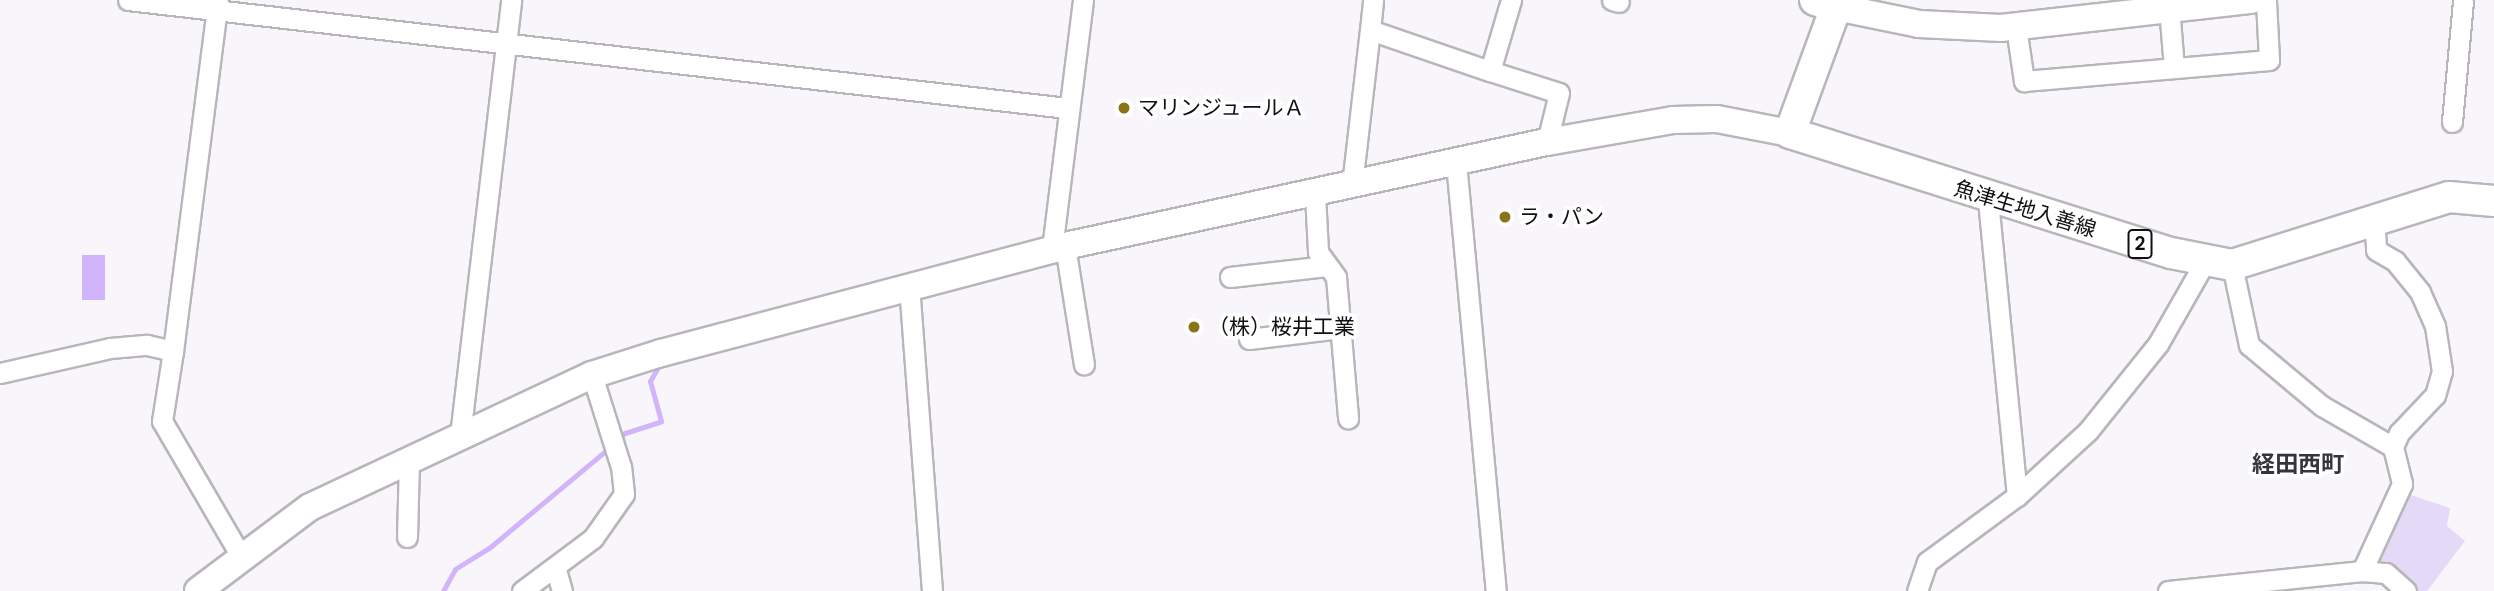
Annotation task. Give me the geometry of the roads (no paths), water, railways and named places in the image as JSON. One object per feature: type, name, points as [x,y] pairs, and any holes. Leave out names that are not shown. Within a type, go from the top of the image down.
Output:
[{"type":"main road","points":[[1790,133],[1826,3]]},
{"type":"main road","name":"魚津生地入善線","points":[[1790,133],[1988,199],[2219,263]]},
{"type":"main road","points":[[2219,263],[2449,197],[2494,201]]},
{"type":"street","points":[[128,0],[217,6],[505,43],[1066,108]]},
{"type":"street","points":[[460,436],[511,0]]},
{"type":"street","points":[[1083,0],[1066,108],[1058,247],[1084,364]]},
{"type":"street","points":[[1352,185],[1373,0]]},
{"type":"street","points":[[1490,71],[1511,0]]},
{"type":"street","points":[[1826,3],[1919,24],[2016,27],[2169,7],[2251,0]]},
{"type":"street","points":[[2016,27],[2024,81],[2269,60],[2266,0]]},
{"type":"street","points":[[2452,122],[2463,0]]},
{"type":"street","points":[[217,6],[162,421],[241,556]]},
{"type":"street","points":[[2169,7],[2174,68]]},
{"type":"street","points":[[1370,30],[1559,93],[1547,142]]},
{"type":"street","points":[[198,591],[241,556],[310,507],[592,375],[909,285],[1058,247],[1315,194],[1547,142],[1684,120],[1717,119],[1790,133]]},
{"type":"street","points":[[1456,162],[1496,591]]},
{"type":"street","points":[[1315,194],[1318,252],[1336,277],[1348,418]]},
{"type":"street","points":[[1988,199],[2017,496]]},
{"type":"street","points":[[2362,571],[2402,484],[2393,447],[2399,433],[2435,395],[2442,372],[2435,326],[2420,292],[2395,261],[2376,250],[2374,218]]},
{"type":"street","points":[[2219,263],[2249,345],[2322,406],[2393,447]]},
{"type":"street","points":[[1917,591],[1927,562],[2017,496],[2088,430],[2219,263]]},
{"type":"street","points":[[1230,277],[1326,266]]},
{"type":"street","points":[[909,285],[932,591]]},
{"type":"street","points":[[1249,339],[1340,328]]},
{"type":"street","points":[[0,373],[110,348],[147,345],[173,351]]},
{"type":"street","points":[[522,591],[556,570],[593,538],[624,494],[621,467],[592,375]]},
{"type":"street","points":[[407,537],[409,460]]},
{"type":"street","points":[[556,570],[562,591]]},
{"type":"street","points":[[2168,591],[2362,571],[2386,573],[2406,591]]},
{"type":"waterway","points":[[616,441],[625,433],[661,421],[650,381],[658,367]]},
{"type":"waterway","points":[[443,591],[455,569],[489,548],[609,448]]},
{"type":"place","name":"マリンジュールＡ","points":[[1124,108]]},
{"type":"place","name":"ラ・パン","points":[[1505,217]]},
{"type":"place","name":"（株）桜井工業","points":[[1194,327]]},
{"type":"district","name":"経田西町","points":[[2298,464]]}]
